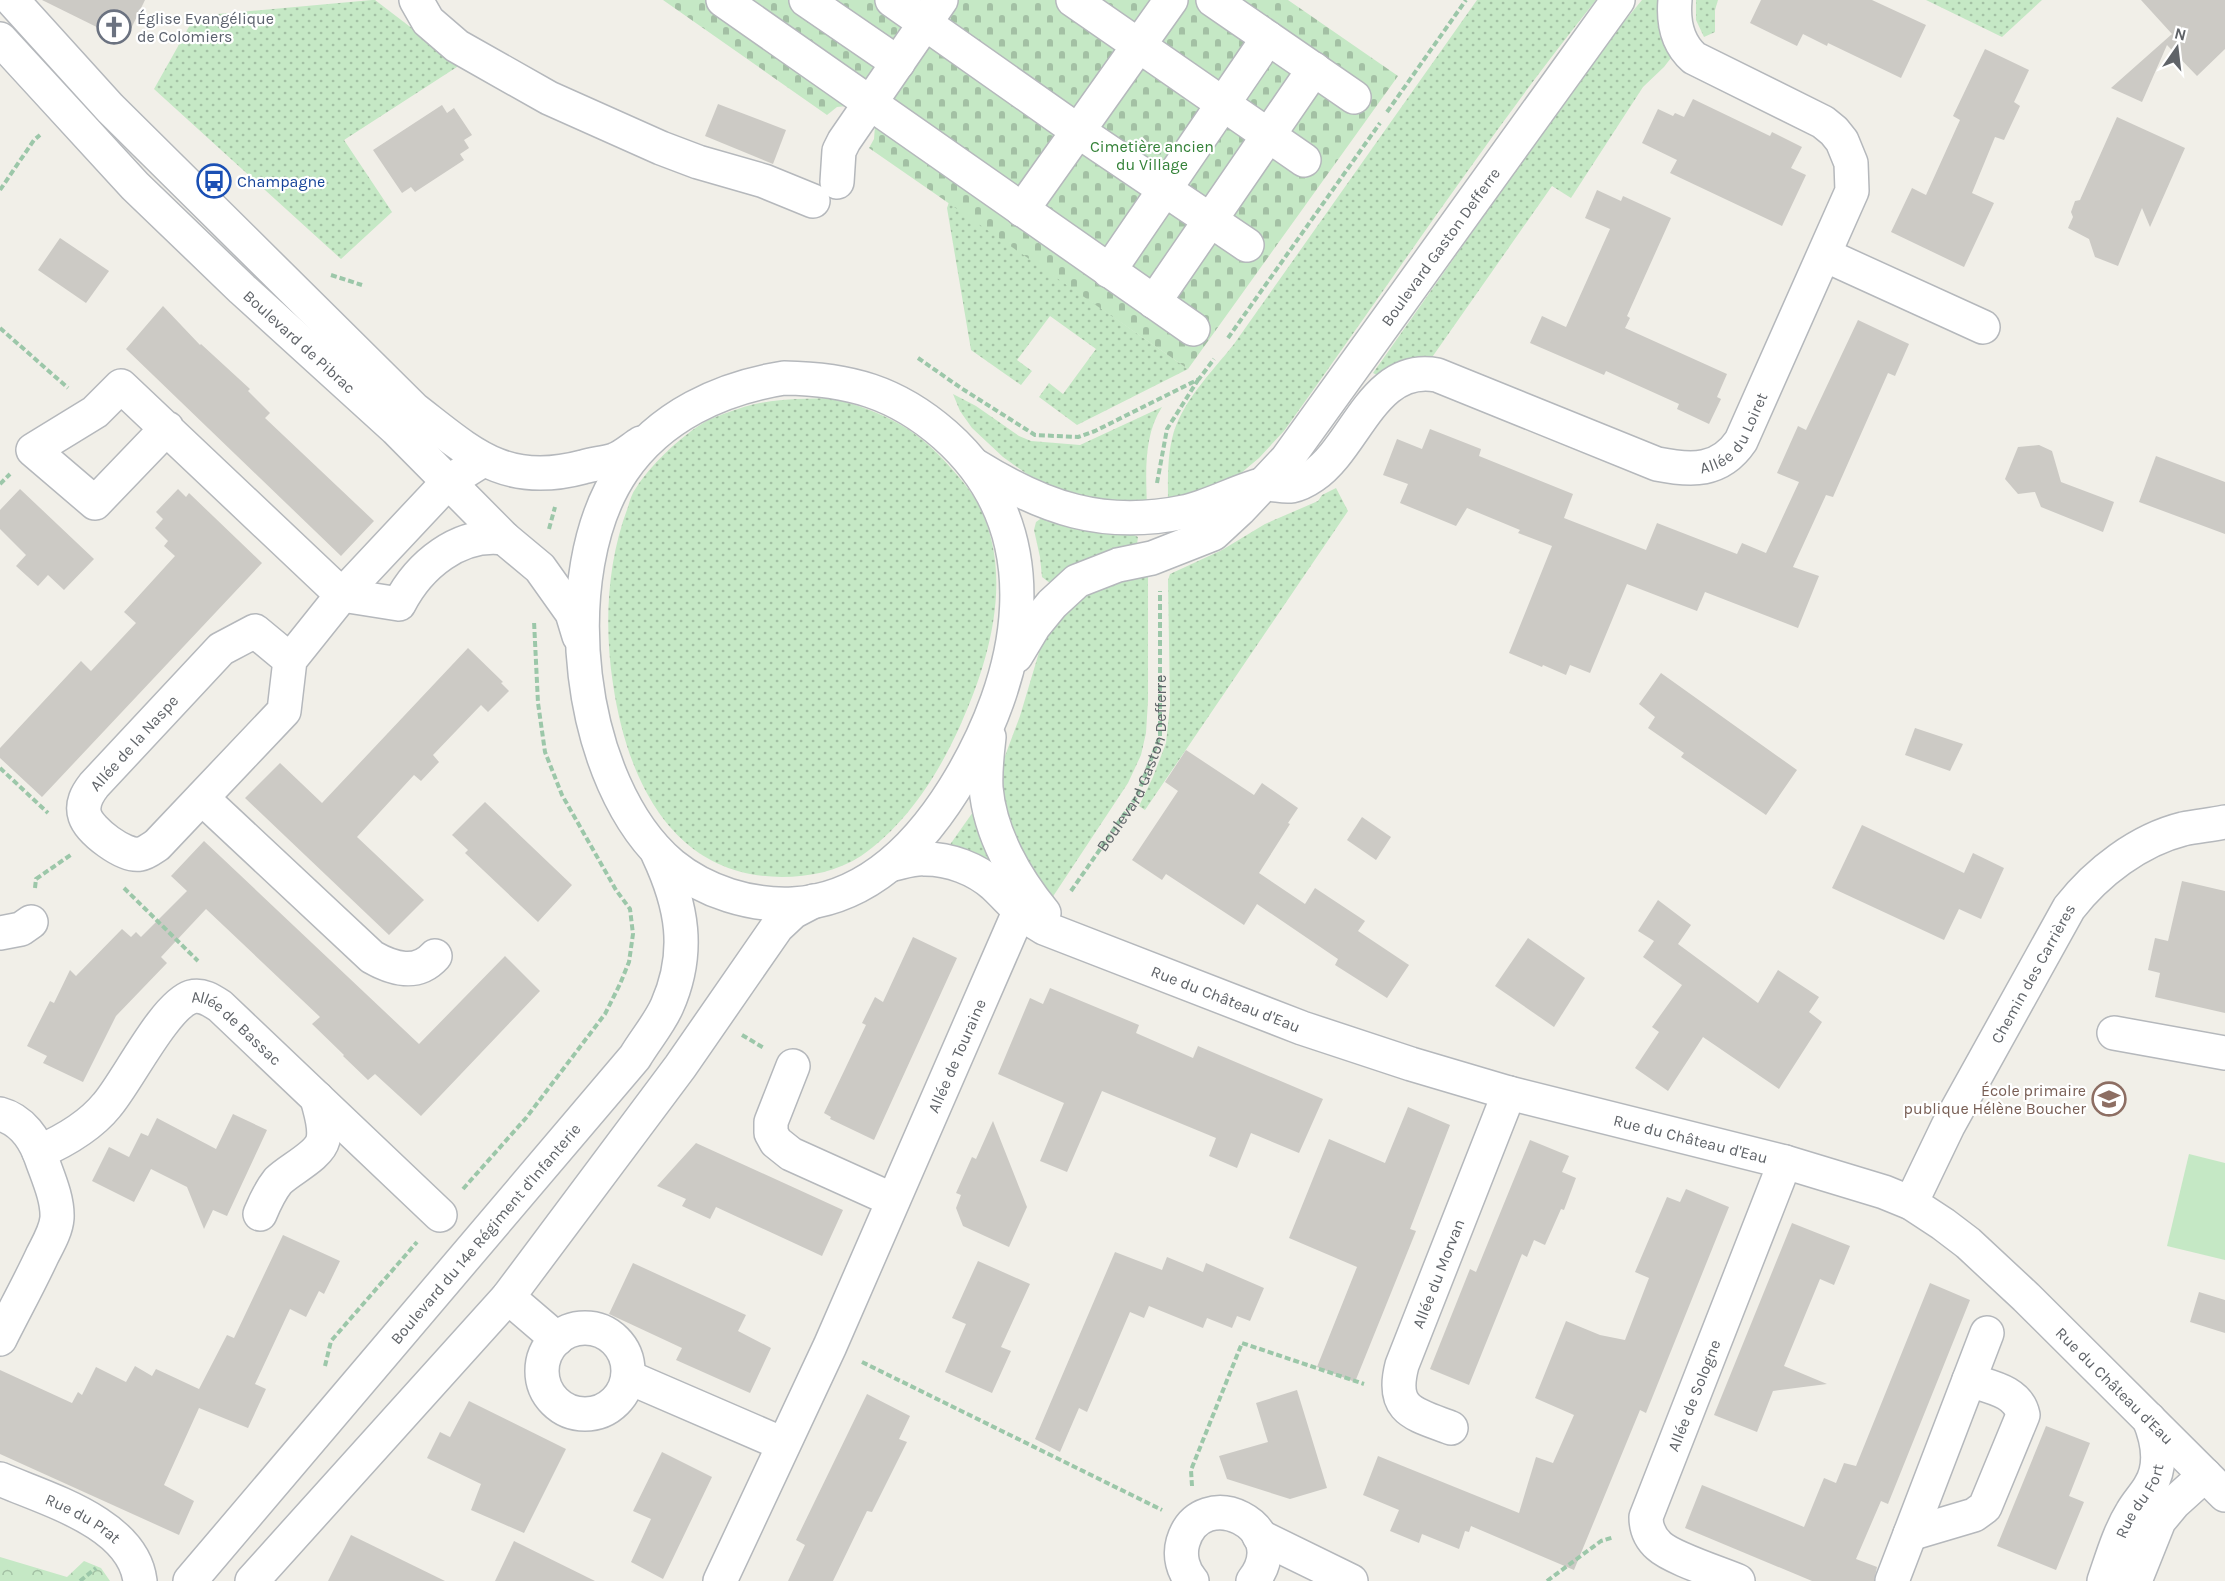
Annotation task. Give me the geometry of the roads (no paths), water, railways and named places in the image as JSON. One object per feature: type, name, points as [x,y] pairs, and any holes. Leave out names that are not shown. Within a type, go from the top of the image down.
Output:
[{"type":"street","name":"Boulevard de Pibrac","points":[[12,0],[110,108],[414,409],[468,451],[483,460],[522,473],[564,472],[616,460],[655,434]]},
{"type":"street","points":[[416,0],[428,21],[457,46],[549,98],[698,162],[764,181],[825,191],[844,141],[933,11]]},
{"type":"street","points":[[723,0],[1193,329]]},
{"type":"street","points":[[806,0],[898,63]]},
{"type":"street","points":[[892,0],[933,11],[1078,131],[1247,245]]},
{"type":"street","points":[[1073,0],[1304,160]]},
{"type":"street","points":[[1022,210],[1171,0]]},
{"type":"street","points":[[1213,0],[1354,97]]},
{"type":"street","name":"Allée du Loiret","points":[[1262,484],[1296,486],[1315,475],[1336,455],[1386,388],[1405,377],[1425,373],[1437,375],[1657,464],[1684,468],[1714,465],[1730,455],[1741,441],[1852,191],[1851,163],[1842,141],[1823,122],[1694,58],[1685,50],[1675,26],[1674,0]]},
{"type":"street","name":"Boulevard Gaston Defferre","points":[[1006,676],[1034,626],[1052,604],[1077,581],[1118,565],[1152,558],[1213,534],[1287,459],[1567,68],[1617,2]]},
{"type":"street","points":[[1109,271],[1268,38]]},
{"type":"street","name":"Boulevard de Pibrac","points":[[0,39],[135,186],[396,429],[504,538],[540,568],[572,613],[584,652]]},
{"type":"street","points":[[1154,302],[1314,69]]},
{"type":"street","points":[[1825,255],[1983,327]]},
{"type":"street","points":[[252,1581],[508,1297],[680,1067],[712,1017],[777,927],[794,912],[814,902],[860,886],[893,864],[915,843],[940,811],[975,753],[992,719],[1006,676],[1018,607],[1013,554],[1000,507],[974,465],[944,434],[909,408],[886,395],[832,380],[784,378],[741,387],[685,412],[655,434],[623,470],[596,522],[590,546],[582,613],[584,652],[593,714],[612,778],[633,820],[656,849],[672,865],[692,879],[730,896],[790,904],[814,902]]},
{"type":"street","points":[[167,429],[95,503],[33,450],[95,412],[121,386],[167,429],[342,595],[399,604],[416,579],[443,553],[482,536],[504,538]]},
{"type":"street","points":[[290,660],[342,595],[448,482],[483,460]]},
{"type":"street","name":"Boulevard Gaston Defferre","points":[[974,465],[996,479],[1048,504],[1106,518],[1152,518],[1186,512],[1262,484]]},
{"type":"street","name":"Allée de la Naspe","points":[[255,632],[290,660],[284,711],[202,798],[157,845],[145,853],[131,854],[112,845],[84,815],[85,798],[89,792],[221,649],[255,632]]},
{"type":"street","name":"Rue du Château d'Eau","points":[[992,719],[986,760],[986,789],[994,826],[1025,890],[1066,937]]},
{"type":"street","points":[[202,798],[372,957],[395,968],[412,969],[428,964],[435,956]]},
{"type":"street","name":"Chemin des Carrières","points":[[1911,1203],[1953,1115],[2069,908],[2079,895],[2093,880],[2143,845],[2183,829],[2225,822]]},
{"type":"street","name":"Boulevard du 14e Régiment d'Infanterie","points":[[190,1581],[635,1057],[653,1029],[666,1006],[676,980],[682,949],[681,921],[674,891],[656,849]]},
{"type":"street","name":"Rue du Château d'Eau","points":[[893,864],[924,858],[948,862],[976,872],[994,885],[1019,912],[1044,928],[1302,1028],[1509,1093],[1785,1162],[1884,1192],[1911,1203],[1968,1243],[2026,1297],[2215,1485]]},
{"type":"street","name":"Allée de Touraine","points":[[720,1581],[830,1346],[1019,912]]},
{"type":"street","points":[[0,933],[21,929],[31,922]]},
{"type":"street","name":"Allée de Bassac","points":[[39,1152],[61,1142],[99,1114],[117,1092],[161,1024],[182,1002],[194,996],[207,998],[220,1006],[440,1215]]},
{"type":"street","points":[[2115,1033],[2225,1053]]},
{"type":"street","points":[[793,1066],[771,1122],[771,1133],[776,1142],[791,1154],[893,1200]]},
{"type":"street","name":"Allée du Morvan","points":[[1451,1428],[1418,1415],[1406,1406],[1398,1395],[1397,1383],[1402,1365],[1509,1093]]},
{"type":"street","points":[[260,1214],[276,1183],[317,1150],[322,1142],[322,1117],[316,1098]]},
{"type":"street","points":[[0,1114],[8,1116],[24,1128],[39,1152],[57,1206],[55,1230],[0,1339]]},
{"type":"street","name":"Allée de Sologne","points":[[1738,1581],[1668,1552],[1654,1542],[1646,1527],[1646,1517],[1648,1506],[1785,1162]]},
{"type":"street","points":[[508,1297],[557,1339]]},
{"type":"street","points":[[589,1328],[600,1331],[619,1344],[625,1354],[628,1377],[619,1397],[602,1410],[580,1414],[570,1411],[552,1398],[546,1389],[543,1378],[545,1357],[557,1339],[566,1332],[589,1328]]},
{"type":"street","points":[[1892,1581],[1987,1333]]},
{"type":"street","points":[[628,1377],[783,1444]]},
{"type":"street","points":[[1910,1534],[1974,1515],[1985,1507],[2023,1415],[2017,1400],[2004,1392],[1969,1380]]},
{"type":"street","name":"Rue du Fort","points":[[2104,1581],[2131,1513],[2152,1484],[2155,1475],[2157,1444],[2149,1419]]},
{"type":"street","name":"Rue du Prat","points":[[0,1479],[65,1508],[112,1533],[129,1552],[140,1574],[140,1581]]},
{"type":"street","name":"Rue du Fort","points":[[2135,1581],[2159,1521],[2175,1503],[2215,1485]]},
{"type":"street","points":[[1192,1581],[1184,1568],[1181,1557],[1186,1534],[1192,1525],[1202,1518],[1225,1513],[1237,1515],[1248,1521],[1259,1536],[1264,1552],[1263,1563],[1253,1581]]},
{"type":"street","points":[[1259,1536],[1351,1581]]},
{"type":"place","name":"Église Evangélique de Colomiers","points":[[114,27]]},
{"type":"place","name":"Champagne","points":[[214,181]]},
{"type":"place","name":"École primaire publique Hélène Boucher","points":[[2109,1099]]},
{"type":"park label","name":"Cimetière ancien du Village","points":[[1152,155]]}]
